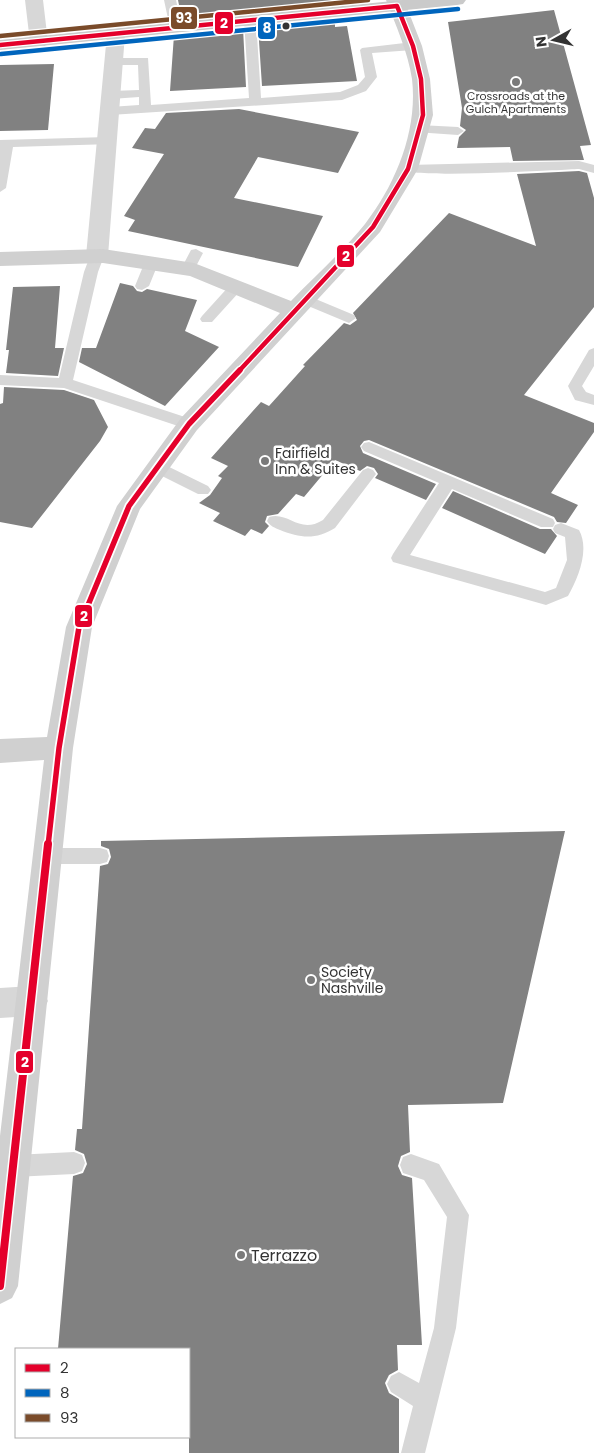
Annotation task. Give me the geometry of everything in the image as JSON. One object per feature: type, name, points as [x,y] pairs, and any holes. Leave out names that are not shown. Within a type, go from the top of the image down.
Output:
[{"type":"main road","points":[[0,45],[176,28],[396,3],[457,0]]},
{"type":"main road","points":[[0,1286],[58,748],[80,627],[129,506],[190,424],[373,228],[408,169],[423,115],[421,79],[413,46],[396,3]]},
{"type":"main road","points":[[0,259],[98,256],[150,264],[192,261],[236,287],[301,306]]},
{"type":"main road","points":[[0,751],[58,748]]},
{"type":"street","points":[[34,0],[39,42]]},
{"type":"street","points":[[98,256],[116,34]]},
{"type":"street","points":[[0,1003],[32,1001]]},
{"type":"lane","points":[[170,0],[176,28]]},
{"type":"lane","points":[[250,20],[255,100]]},
{"type":"lane","points":[[111,103],[145,108],[342,96],[362,88],[371,77],[366,50],[413,46]]},
{"type":"lane","points":[[113,62],[144,56],[145,108]]},
{"type":"lane","points":[[111,103],[145,94]]},
{"type":"lane","points":[[419,129],[458,131]]},
{"type":"lane","points":[[0,188],[4,144],[108,141]]},
{"type":"lane","points":[[408,169],[439,170],[579,165],[594,169]]},
{"type":"lane","points":[[64,383],[91,272],[98,256]]},
{"type":"lane","points":[[142,286],[150,264]]},
{"type":"lane","points":[[207,319],[236,287]]},
{"type":"lane","points":[[301,306],[349,318]]},
{"type":"lane","points":[[594,353],[575,386],[580,396],[594,400]]},
{"type":"lane","points":[[0,380],[64,383],[190,424]]},
{"type":"lane","points":[[370,446],[573,534],[574,560],[562,592],[546,599],[399,558],[449,481]]},
{"type":"lane","points":[[157,468],[203,490]]},
{"type":"lane","points":[[275,521],[295,531],[314,532],[322,530],[329,524],[368,474]]},
{"type":"lane","points":[[47,856],[100,856]]},
{"type":"lane","points":[[14,1166],[74,1163]]},
{"type":"lane","points":[[411,1165],[431,1172],[458,1215],[445,1328],[413,1453]]},
{"type":"lane","points":[[399,1384],[427,1401]]},
{"type":"building","points":[[178,0],[334,0],[334,5],[182,20]]},
{"type":"building","name":"Crossroads at the Gulch Apartments","points":[[554,10],[591,145],[580,146],[584,160],[513,161],[510,147],[457,148],[459,137],[466,130],[460,126],[462,108],[448,22]]},
{"type":"building","points":[[335,19],[335,27],[347,26],[357,81],[262,86],[258,26]]},
{"type":"building","points":[[243,28],[246,87],[170,91],[174,35]]},
{"type":"building","points":[[54,64],[48,130],[0,131],[0,65]]},
{"type":"building","points":[[239,109],[359,132],[338,173],[258,157],[234,198],[323,216],[298,267],[128,231],[135,220],[124,216],[164,154],[132,148],[145,128],[155,129],[166,113]]},
{"type":"building","points":[[579,171],[587,173],[594,198],[594,307],[524,395],[594,423],[594,432],[551,493],[578,505],[566,523],[557,522],[554,517],[369,440],[364,441],[360,446],[363,453],[436,484],[426,500],[375,478],[378,474],[374,468],[367,466],[360,471],[335,460],[304,497],[296,494],[278,514],[267,516],[265,522],[269,526],[262,534],[251,529],[245,536],[213,521],[220,513],[199,503],[210,495],[222,478],[218,476],[228,466],[211,458],[261,402],[269,406],[305,366],[303,365],[344,323],[350,325],[357,320],[353,313],[449,213],[536,246],[517,174]]},
{"type":"building","points":[[120,283],[133,286],[137,291],[142,292],[147,289],[197,300],[185,331],[219,347],[165,406],[79,362],[82,348],[96,348]]},
{"type":"building","points":[[60,286],[55,348],[64,348],[58,376],[6,373],[9,350],[6,350],[13,287]]},
{"type":"building","points":[[4,387],[64,390],[94,400],[108,427],[100,441],[32,528],[0,522],[0,404],[3,403]]},
{"type":"building","points":[[453,491],[540,529],[551,529],[557,536],[545,554],[442,508]]},
{"type":"building","points":[[565,831],[503,1103],[408,1105],[410,1152],[401,1156],[398,1166],[402,1175],[412,1178],[422,1345],[397,1345],[398,1370],[389,1375],[385,1383],[389,1393],[399,1399],[399,1453],[189,1453],[190,1348],[58,1348],[73,1176],[83,1173],[87,1164],[84,1154],[75,1150],[77,1129],[82,1129],[100,866],[108,864],[111,857],[109,849],[101,846],[101,841]]},
{"type":"transit line","name":"93","points":[[0,36],[368,0]]},
{"type":"transit line","name":"2","points":[[0,45],[397,6],[413,46],[421,79],[423,115],[408,169],[373,227],[189,424],[129,506],[79,627],[59,748],[0,1286]]},
{"type":"transit line","name":"8","points":[[1,54],[458,9]]},
{"type":"place","name":"Crossroads at the Gulch Apartments","points":[[516,82]]},
{"type":"place","name":"Fairfield Inn & Suites","points":[[265,461]]},
{"type":"place","name":"Society Nashville","points":[[311,980]]},
{"type":"place","name":"Terrazzo","points":[[241,1255]]}]
